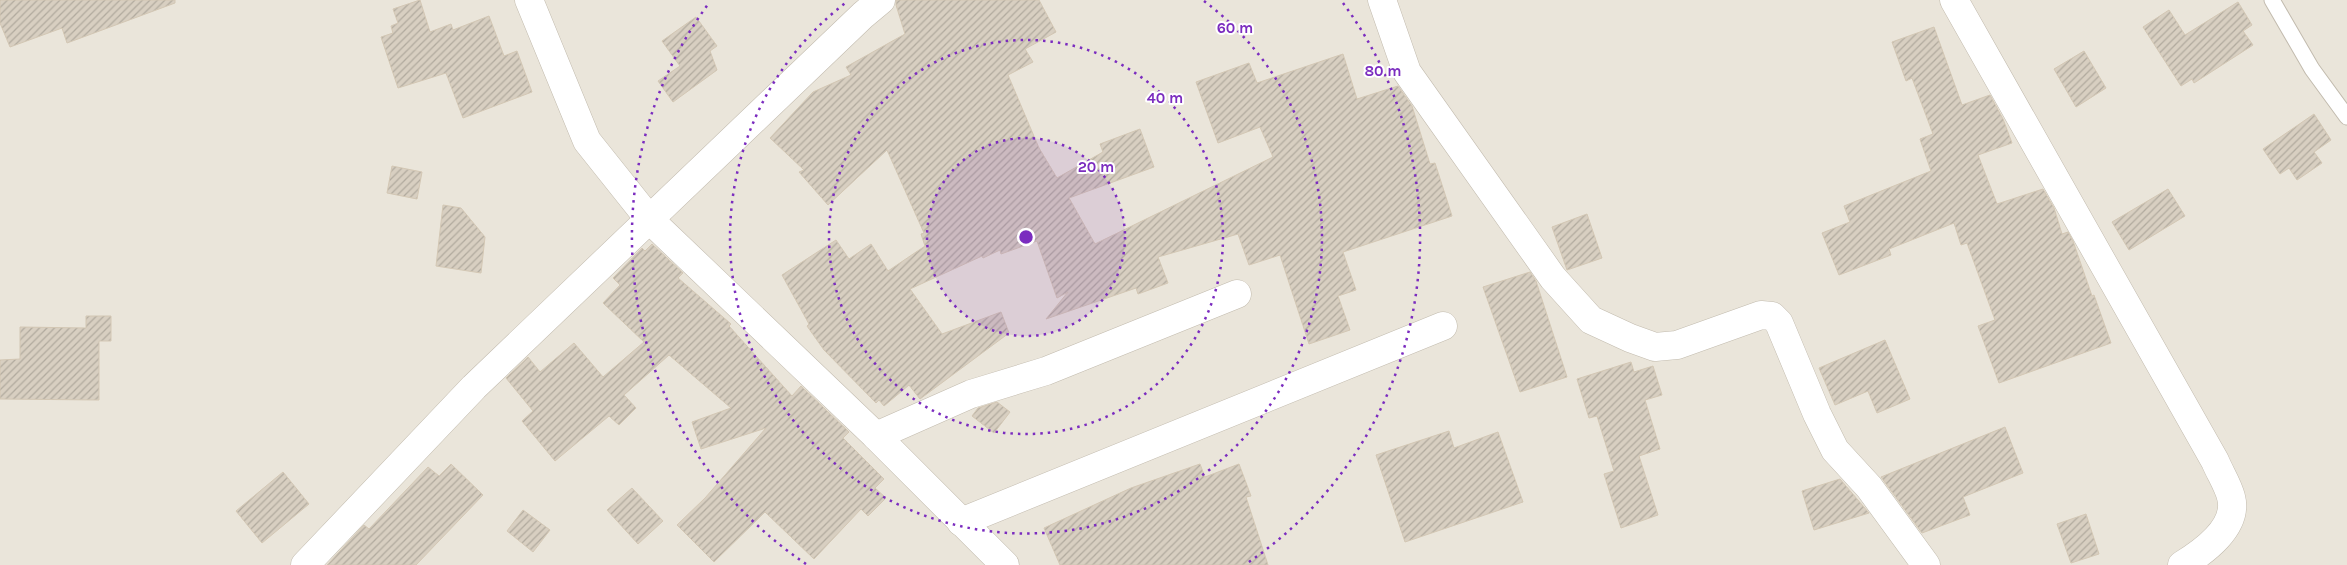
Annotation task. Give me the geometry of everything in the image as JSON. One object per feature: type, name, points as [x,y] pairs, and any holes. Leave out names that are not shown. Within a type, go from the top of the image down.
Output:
[{"type":"street","points":[[529,0],[587,141],[650,220],[876,436],[1005,565]]},
{"type":"street","points":[[1382,0],[1407,72],[1554,278],[1591,320],[1655,347],[1677,345],[1761,315],[1772,316],[1779,323],[1817,414],[1835,450],[1869,487],[1926,565]]},
{"type":"street","points":[[1954,0],[2210,453],[2232,499],[2228,525],[2204,551],[2182,565]]},
{"type":"street","points":[[305,565],[474,387],[650,220],[869,5]]},
{"type":"street","points":[[876,436],[971,394],[1046,371],[1237,294]]},
{"type":"street","points":[[961,522],[1443,326]]},
{"type":"lane","points":[[2272,0],[2312,69],[2347,117]]},
{"type":"shaded area","points":[[0,0],[2347,0],[2347,565],[0,565]]},
{"type":"building","points":[[0,0],[175,0],[175,3],[67,43],[62,28],[10,47],[0,23]]},
{"type":"building","points":[[420,0],[430,32],[451,24],[453,30],[489,16],[504,56],[517,51],[532,92],[463,118],[446,73],[398,88],[381,37],[393,33],[391,26],[398,23],[393,9]]},
{"type":"building","points":[[896,0],[1039,0],[1056,32],[1025,49],[1033,62],[1008,75],[1039,148],[1057,178],[1103,152],[1100,144],[1140,129],[1154,167],[1069,198],[1095,244],[1273,157],[1260,127],[1218,143],[1196,82],[1249,63],[1257,83],[1343,54],[1357,99],[1398,86],[1412,106],[1430,164],[1435,163],[1452,216],[1343,252],[1356,290],[1338,296],[1350,330],[1309,344],[1280,255],[1249,265],[1238,234],[1158,257],[1168,283],[1138,294],[1136,288],[1046,319],[1068,292],[1057,298],[1037,241],[1001,254],[1000,250],[983,258],[982,256],[910,289],[942,334],[1001,312],[1009,333],[920,399],[909,385],[884,406],[879,400],[876,403],[824,350],[807,326],[809,324],[782,275],[836,240],[849,259],[871,244],[888,271],[925,246],[921,234],[924,233],[887,150],[828,205],[799,172],[804,170],[770,138],[813,92],[851,75],[846,67],[905,34]]},
{"type":"building","points":[[2238,2],[2252,25],[2243,31],[2253,45],[2194,83],[2192,79],[2181,86],[2143,27],[2169,10],[2185,35]]},
{"type":"building","points":[[696,17],[717,46],[710,51],[717,70],[673,102],[658,81],[680,66],[662,41]]},
{"type":"building","points":[[1934,27],[1962,105],[1990,95],[2003,119],[2012,143],[1978,155],[1997,204],[2043,189],[2054,208],[2062,234],[2068,232],[2073,241],[2111,343],[1999,383],[1978,326],[1995,320],[1967,243],[1961,245],[1954,223],[1889,249],[1891,255],[1839,275],[1822,233],[1850,222],[1844,206],[1931,171],[1920,139],[1933,134],[1912,78],[1906,81],[1892,42]]},
{"type":"building","points":[[2084,51],[2106,88],[2076,107],[2054,69]]},
{"type":"building","points":[[2314,114],[2331,140],[2314,152],[2322,163],[2297,180],[2289,168],[2280,174],[2263,149]]},
{"type":"building","points":[[392,166],[422,172],[417,199],[387,193]]},
{"type":"building","points":[[2168,189],[2185,216],[2129,250],[2112,222]]},
{"type":"building","points":[[443,205],[461,208],[485,237],[481,273],[436,266]]},
{"type":"building","points":[[1587,214],[1602,258],[1567,270],[1552,227]]},
{"type":"building","points":[[652,244],[683,273],[678,278],[731,324],[729,326],[792,396],[801,386],[849,432],[843,438],[884,479],[875,488],[886,498],[868,516],[861,509],[814,559],[765,512],[714,562],[677,525],[705,498],[766,428],[701,449],[692,422],[731,408],[669,355],[624,395],[636,408],[619,425],[609,416],[555,461],[522,421],[533,411],[506,378],[528,357],[540,372],[574,343],[603,377],[644,342],[603,303],[620,285],[613,278],[642,248],[645,251]]},
{"type":"building","points":[[1530,272],[1536,281],[1567,377],[1520,392],[1483,287]]},
{"type":"building","points":[[86,316],[111,316],[111,341],[99,341],[99,400],[0,399],[0,360],[20,359],[20,327],[86,328]]},
{"type":"building","points":[[1885,340],[1910,399],[1877,413],[1868,391],[1835,405],[1819,368]]},
{"type":"building","points":[[1631,362],[1634,372],[1653,366],[1662,395],[1645,400],[1660,449],[1639,456],[1658,515],[1621,528],[1604,474],[1614,471],[1597,416],[1589,418],[1577,379]]},
{"type":"building","points":[[997,402],[1010,412],[994,433],[972,416],[978,408]]},
{"type":"building","points":[[2005,427],[2023,473],[1963,497],[1970,515],[1922,533],[1881,477]]},
{"type":"building","points":[[1449,431],[1454,448],[1498,432],[1523,502],[1405,542],[1376,455]]},
{"type":"building","points":[[451,464],[483,495],[416,565],[327,565],[364,525],[369,529],[428,467],[439,476]]},
{"type":"building","points":[[1200,464],[1205,477],[1239,464],[1251,496],[1246,497],[1268,565],[1060,565],[1044,528],[1131,488]]},
{"type":"building","points":[[283,472],[309,504],[262,543],[236,511]]},
{"type":"building","points":[[1840,479],[1869,513],[1814,530],[1802,491]]},
{"type":"building","points":[[632,488],[663,521],[638,544],[607,510]]},
{"type":"building","points":[[523,510],[550,530],[533,552],[507,531]]},
{"type":"building","points":[[2086,514],[2099,554],[2071,563],[2057,524]]}]
